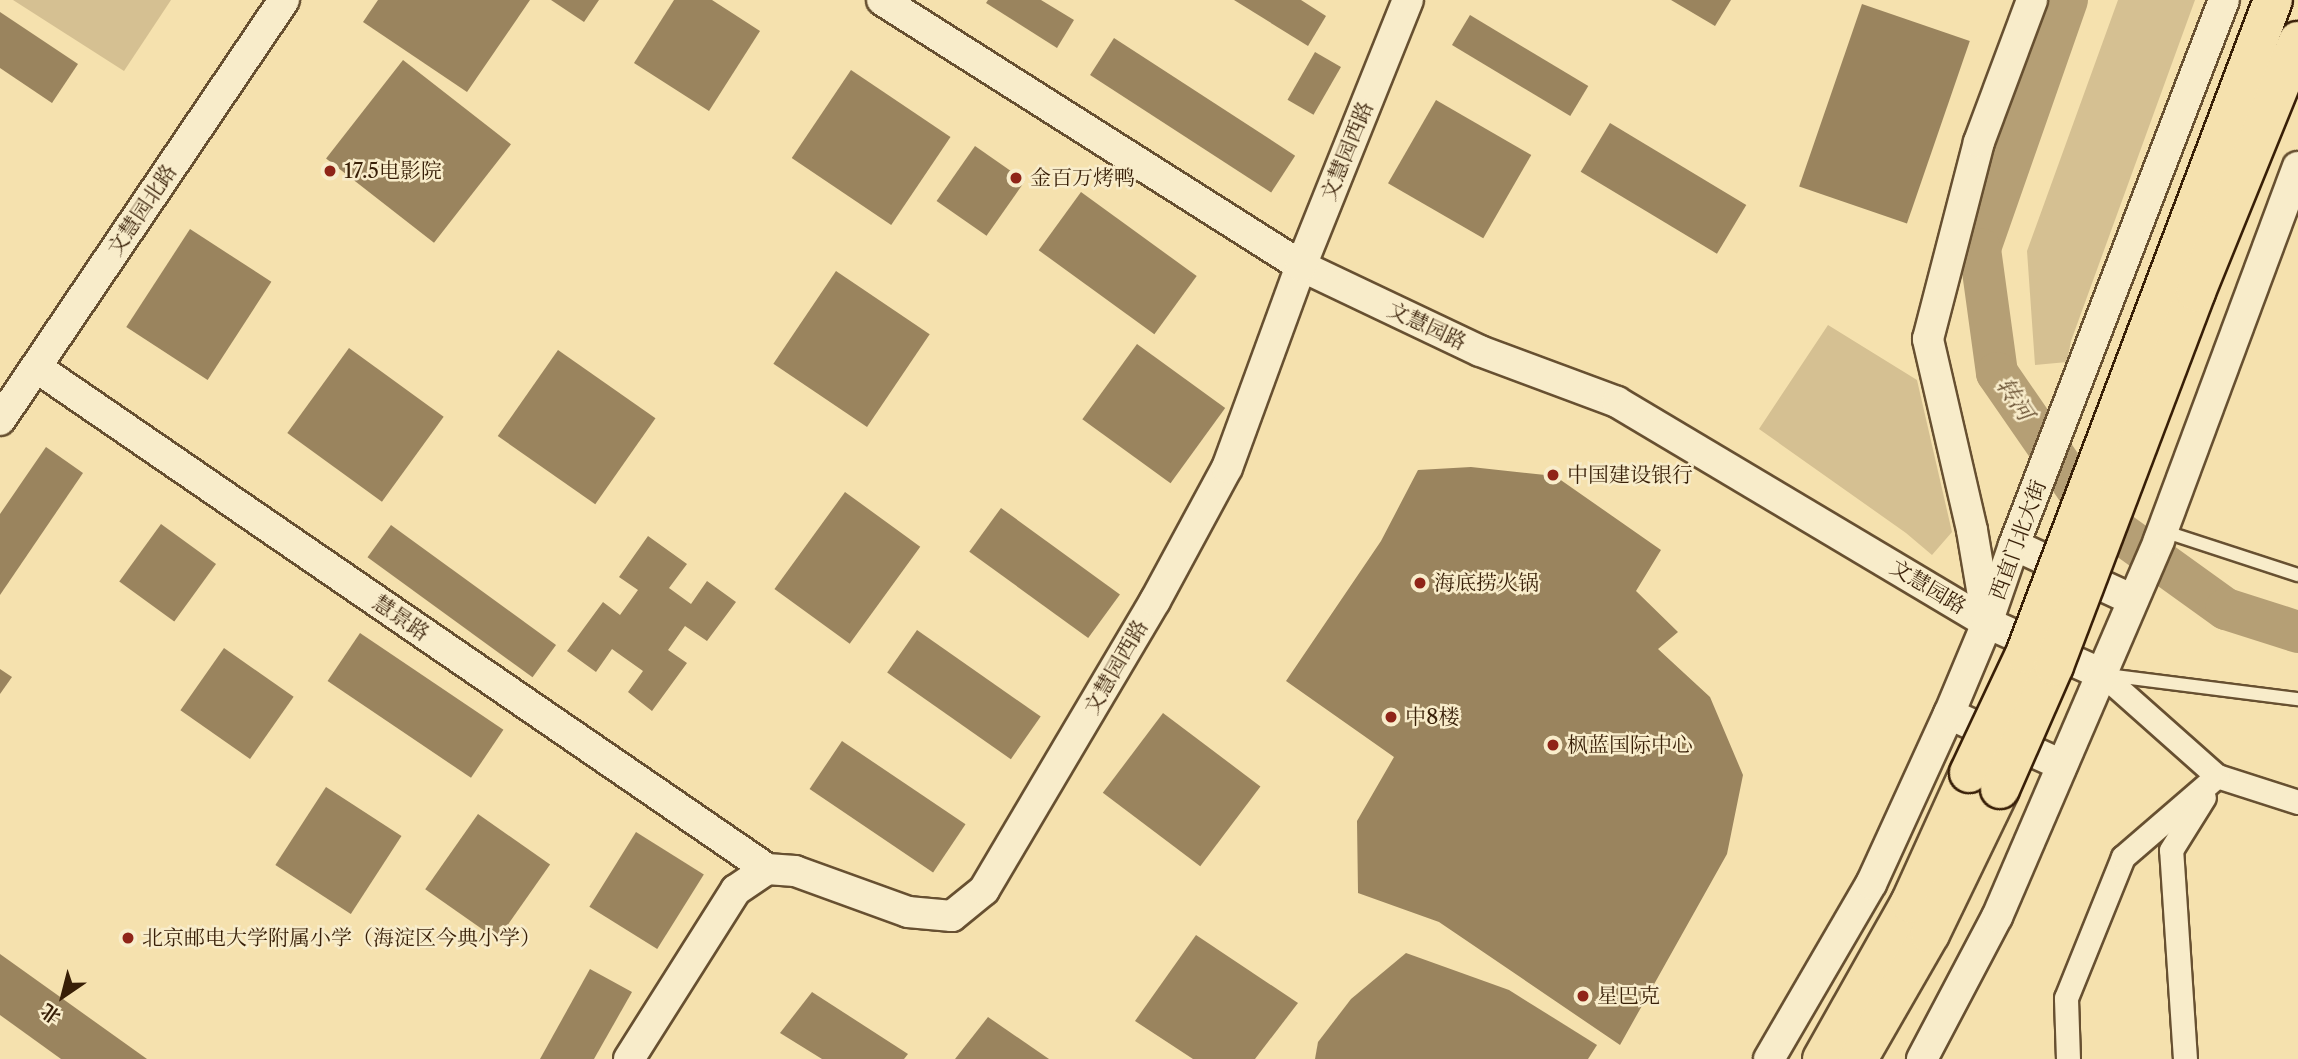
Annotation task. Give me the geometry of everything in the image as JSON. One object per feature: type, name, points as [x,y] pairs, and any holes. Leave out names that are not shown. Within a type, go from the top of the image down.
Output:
[{"type":"highway","points":[[1858,1059],[1930,934],[1985,781],[2025,654],[2273,0]]},
{"type":"highway","points":[[1822,1059],[1910,903],[2054,666],[2196,292],[2298,41]]},
{"type":"street","name":"文慧园北路","points":[[0,420],[284,0]]},
{"type":"street","name":"文慧园路","points":[[882,0],[1301,266],[1480,351],[1617,402],[1987,623],[2102,674]]},
{"type":"street","name":"文慧园西路","points":[[767,869],[795,872],[908,912],[952,916],[984,890],[1148,612],[1227,468],[1301,266],[1408,0]]},
{"type":"street","points":[[1987,623],[1972,530],[1928,339],[1979,142],[2032,0]]},
{"type":"street","name":"西直门北大街","points":[[1769,1059],[1871,884],[1949,714],[1987,623],[2018,535],[2224,0]]},
{"type":"street","points":[[1922,1059],[1997,917],[2161,536],[2298,167]]},
{"type":"street","name":"慧景路","points":[[36,367],[767,869]]},
{"type":"street","points":[[2018,535],[2131,605]]},
{"type":"street","points":[[2102,674],[2217,776],[2298,802]]},
{"type":"street","points":[[1949,714],[2062,765]]},
{"type":"street","points":[[2068,1059],[2066,998],[2123,857],[2217,776]]},
{"type":"street","points":[[2185,1059],[2171,850],[2217,776]]},
{"type":"street","points":[[629,1059],[736,890],[767,869]]},
{"type":"lane","points":[[2161,536],[2298,575]]},
{"type":"lane","points":[[2102,674],[2298,699]]},
{"type":"shaded area","points":[[13,0],[171,0],[124,71]]},
{"type":"shaded area","points":[[2118,0],[2195,0],[2071,341],[2067,362],[2035,365],[2027,251]]},
{"type":"shaded area","points":[[1828,325],[1917,380],[1952,532],[1932,555],[1906,533],[1759,429]]},
{"type":"building","points":[[378,0],[530,0],[467,92],[363,22]]},
{"type":"building","points":[[551,0],[599,0],[584,22]]},
{"type":"building","points":[[674,0],[712,0],[760,31],[709,111],[634,63]]},
{"type":"building","points":[[988,0],[1041,0],[1074,20],[1057,48],[986,3]]},
{"type":"building","points":[[1234,0],[1301,0],[1326,16],[1308,46]]},
{"type":"building","points":[[1671,0],[1731,0],[1715,26]]},
{"type":"building","points":[[1862,4],[1970,41],[1907,224],[1799,186]]},
{"type":"building","points":[[0,12],[78,64],[52,103],[0,68]]},
{"type":"building","points":[[1470,15],[1588,86],[1570,116],[1452,45]]},
{"type":"building","points":[[1114,38],[1295,156],[1271,193],[1090,75]]},
{"type":"building","points":[[1315,52],[1341,67],[1313,115],[1288,100]]},
{"type":"building","points":[[403,60],[511,144],[434,243],[326,159]]},
{"type":"building","points":[[851,70],[950,137],[891,225],[792,158]]},
{"type":"building","points":[[1436,100],[1531,155],[1483,238],[1388,183]]},
{"type":"building","points":[[1610,123],[1746,205],[1717,254],[1581,172]]},
{"type":"building","points":[[975,146],[1025,181],[987,236],[937,201]]},
{"type":"building","points":[[1081,192],[1197,276],[1154,334],[1039,250]]},
{"type":"building","points":[[190,229],[271,282],[208,380],[126,327]]},
{"type":"building","points":[[836,271],[930,334],[867,427],[773,364]]},
{"type":"building","points":[[1137,344],[1225,408],[1171,483],[1082,419]]},
{"type":"building","points":[[349,348],[444,417],[382,502],[287,433]]},
{"type":"building","points":[[558,350],[655,418],[595,504],[498,436]]},
{"type":"building","points":[[46,447],[83,473],[0,595],[0,514]]},
{"type":"building","name":"枫蓝国际中心","points":[[1471,467],[1555,476],[1661,550],[1636,591],[1678,632],[1658,649],[1710,697],[1743,775],[1727,854],[1620,1045],[1439,922],[1358,893],[1357,821],[1394,757],[1286,681],[1381,541],[1418,470]]},
{"type":"building","points":[[845,492],[920,547],[850,644],[774,589]]},
{"type":"building","points":[[1001,508],[1120,594],[1088,638],[969,552]]},
{"type":"building","points":[[161,524],[216,564],[174,621],[119,581]]},
{"type":"building","points":[[391,525],[556,645],[533,677],[367,557]]},
{"type":"building","points":[[648,536],[687,564],[669,588],[691,604],[707,581],[736,602],[707,641],[685,626],[668,650],[687,663],[652,711],[628,692],[643,671],[612,649],[596,672],[567,651],[603,602],[620,615],[638,590],[619,577]]},
{"type":"building","points":[[917,630],[1041,717],[1011,759],[887,673]]},
{"type":"building","points":[[360,633],[503,730],[471,778],[328,681]]},
{"type":"building","points":[[224,648],[294,697],[250,759],[180,710]]},
{"type":"building","points":[[0,669],[12,677],[0,694]]},
{"type":"building","points":[[1163,713],[1260,786],[1200,866],[1103,793]]},
{"type":"building","points":[[842,741],[966,824],[933,872],[810,789]]},
{"type":"building","points":[[326,787],[401,836],[351,914],[275,865]]},
{"type":"building","points":[[478,814],[550,864],[497,940],[425,889]]},
{"type":"building","points":[[636,832],[704,874],[657,949],[589,907]]},
{"type":"building","points":[[1196,935],[1298,1003],[1255,1059],[1193,1059],[1135,1021]]},
{"type":"building","points":[[1406,953],[1509,990],[1597,1045],[1588,1059],[1315,1059],[1318,1042],[1351,999]]},
{"type":"building","points":[[0,954],[147,1059],[61,1059],[0,1015]]},
{"type":"building","points":[[590,969],[632,992],[594,1059],[540,1059]]},
{"type":"building","points":[[812,992],[908,1054],[904,1059],[822,1059],[780,1033]]},
{"type":"building","points":[[988,1017],[1049,1059],[955,1059]]},
{"type":"waterway","name":"转河","points":[[2067,0],[1980,249],[1997,373],[2095,515],[2226,609],[2298,632]]},
{"type":"place","name":"17.5电影院","points":[[330,171]]},
{"type":"place","name":"金百万烤鸭","points":[[1016,178]]},
{"type":"place","name":"中国建设银行","points":[[1553,475]]},
{"type":"place","name":"海底捞火锅","points":[[1420,583]]},
{"type":"place","name":"中8楼","points":[[1391,717]]},
{"type":"place","name":"枫蓝国际中心","points":[[1553,745]]},
{"type":"place","name":"北京邮电大学附属小学（海淀区今典小学）","points":[[128,938]]},
{"type":"place","name":"星巴克","points":[[1583,996]]}]
